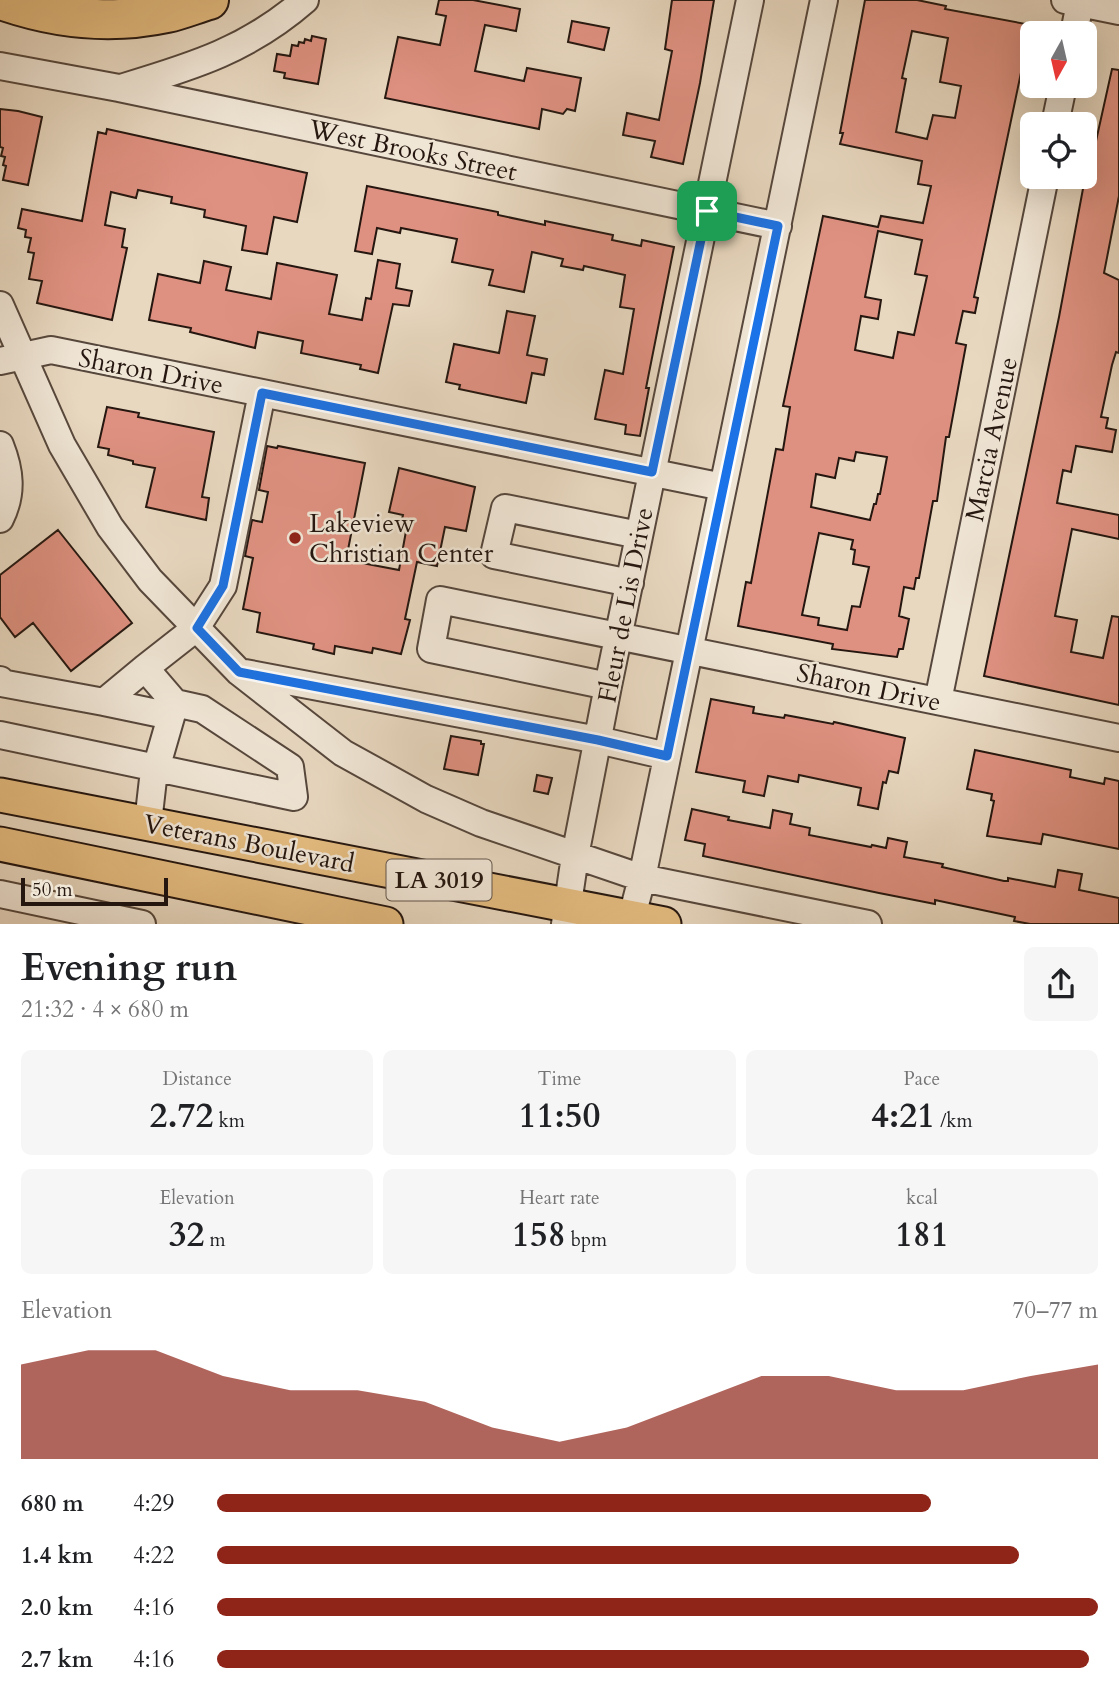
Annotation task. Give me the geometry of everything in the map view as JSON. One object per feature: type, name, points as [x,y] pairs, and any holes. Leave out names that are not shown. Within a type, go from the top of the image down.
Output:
[{"type":"highway","points":[[1,0],[66,18],[115,19],[167,13],[209,0]]},
{"type":"main road","name":"Veterans Boulevard","points":[[0,795],[148,823],[566,915],[664,924]]},
{"type":"main road","points":[[137,873],[148,823]]},
{"type":"main road","name":"Veterans Boulevard","points":[[0,845],[386,924]]},
{"type":"street","points":[[119,88],[193,67],[241,46],[282,20],[305,0]]},
{"type":"street","name":"Fleur de Lis Drive","points":[[566,915],[608,686],[750,0]]},
{"type":"street","points":[[630,921],[642,878],[824,0]]},
{"type":"street","points":[[1073,21],[1072,1],[1119,11]]},
{"type":"street","name":"West Brooks Street","points":[[0,66],[119,88],[778,226]]},
{"type":"street","name":"Marcia Avenue","points":[[938,701],[1043,189]]},
{"type":"street","points":[[0,305],[11,358],[110,527],[150,580],[239,672],[343,753],[414,793],[481,823],[642,878],[868,924]]},
{"type":"street","name":"Sharon Drive","points":[[11,358],[51,350],[723,487]]},
{"type":"street","points":[[104,702],[197,628],[223,586],[262,393]]},
{"type":"street","points":[[0,445],[9,469],[8,499],[0,519]]},
{"type":"street","points":[[629,583],[494,555],[505,508],[639,534]]},
{"type":"street","name":"Sharon Drive","points":[[608,686],[431,649],[440,600],[1119,738]]},
{"type":"street","points":[[145,668],[173,709]]},
{"type":"street","points":[[239,672],[598,740],[667,756]]},
{"type":"street","points":[[0,684],[104,702],[202,709],[290,767],[294,797],[0,735]]},
{"type":"street","points":[[148,823],[155,769],[173,709]]},
{"type":"street","points":[[0,894],[142,924]]},
{"type":"building","points":[[439,0],[473,0],[520,9],[516,31],[485,25],[475,71],[524,81],[527,68],[581,78],[575,111],[567,109],[563,114],[542,109],[539,129],[385,98],[398,37],[440,45],[446,16],[436,14]]},
{"type":"building","points":[[672,0],[714,0],[683,164],[651,157],[655,141],[623,135],[627,113],[659,120],[672,51],[665,49]]},
{"type":"building","points":[[865,0],[917,0],[946,6],[945,9],[1020,23],[1020,77],[974,297],[978,298],[975,313],[963,311],[956,343],[966,345],[949,437],[946,437],[937,501],[933,501],[919,578],[916,578],[914,589],[904,587],[899,616],[909,619],[903,649],[899,649],[897,657],[832,649],[833,644],[738,626],[746,582],[751,583],[776,449],[783,450],[790,407],[783,406],[823,216],[878,227],[881,216],[923,223],[931,186],[918,184],[922,161],[840,144],[843,133],[840,133]],"holes":[[[912,31],[948,38],[940,82],[961,86],[955,118],[933,115],[927,139],[896,132],[906,79],[902,78]],[[878,231],[922,240],[915,274],[927,276],[914,335],[898,332],[893,358],[855,350],[861,316],[878,319],[881,300],[865,297]],[[856,452],[887,457],[880,494],[870,520],[811,507],[816,474],[835,478],[839,458],[854,461]],[[819,533],[853,540],[853,564],[869,567],[860,607],[852,606],[847,630],[818,625],[819,618],[802,615]]]},
{"type":"building","points":[[572,21],[609,28],[604,50],[568,42]]},
{"type":"building","points":[[312,36],[326,39],[318,84],[284,78],[285,73],[274,71],[277,54],[290,56],[292,45],[298,46],[299,42],[304,43],[305,39],[311,41]]},
{"type":"building","points":[[1112,69],[1119,70],[1119,196],[1104,273],[1119,280],[1119,353],[1116,352],[1112,365],[1101,417],[1108,418],[1106,428],[1116,430],[1112,452],[1076,446],[1071,472],[1063,470],[1057,503],[1119,515],[1119,539],[1072,529],[1055,616],[1077,620],[1071,652],[1103,658],[1112,616],[1119,617],[1119,705],[984,676],[1083,189],[1097,189],[1097,136]]},
{"type":"building","points":[[0,109],[42,117],[28,185],[3,180],[6,166],[3,165],[5,157],[1,156],[3,148],[0,147]]},
{"type":"building","points":[[107,129],[307,173],[297,222],[274,217],[267,254],[242,250],[246,226],[204,217],[205,210],[171,203],[172,197],[138,190],[136,198],[111,192],[105,225],[125,229],[122,247],[127,248],[112,320],[37,303],[42,281],[29,279],[34,253],[28,252],[31,238],[25,237],[26,230],[18,228],[22,209],[82,221],[98,132],[106,134]]},
{"type":"building","points":[[367,186],[498,212],[498,215],[545,225],[545,221],[613,235],[612,240],[641,246],[642,240],[674,247],[646,388],[649,388],[640,436],[625,434],[626,425],[595,419],[605,370],[623,374],[634,309],[620,307],[625,275],[584,266],[583,270],[561,266],[563,259],[532,252],[524,292],[489,285],[493,270],[452,262],[457,239],[401,228],[400,233],[377,228],[372,254],[355,251]]},
{"type":"building","points":[[378,260],[400,264],[396,288],[412,291],[409,306],[393,304],[378,373],[360,369],[361,365],[301,353],[303,341],[258,332],[255,348],[190,332],[191,328],[149,320],[158,274],[200,283],[204,261],[231,267],[226,290],[271,299],[277,263],[337,275],[329,314],[362,320],[366,298],[371,299]]},
{"type":"building","points":[[507,311],[535,316],[527,355],[547,359],[544,375],[532,373],[526,403],[459,389],[460,385],[446,382],[454,344],[499,353]]},
{"type":"building","points":[[107,407],[139,413],[138,417],[214,432],[202,497],[209,498],[206,520],[146,507],[155,468],[108,455],[109,449],[98,447]]},
{"type":"building","name":"Lakeview Christian Center","points":[[267,446],[365,463],[346,560],[399,570],[408,520],[402,519],[403,515],[389,512],[399,468],[475,487],[466,531],[445,527],[437,566],[417,562],[405,619],[410,620],[401,654],[373,648],[372,653],[335,646],[334,654],[313,649],[314,644],[257,632],[260,613],[243,609],[253,558],[245,556],[252,520],[262,522],[268,492],[259,490]]},
{"type":"building","points":[[58,530],[132,623],[71,671],[33,623],[15,637],[0,617],[0,575]]},
{"type":"building","points":[[711,699],[754,707],[753,713],[834,722],[905,738],[898,773],[889,771],[886,783],[883,782],[878,809],[858,805],[861,788],[799,775],[798,782],[768,776],[764,796],[743,792],[745,781],[696,772]]},
{"type":"building","points":[[451,736],[481,741],[481,744],[484,744],[478,775],[444,769]]},
{"type":"building","points":[[975,750],[1071,770],[1070,777],[1104,784],[1105,778],[1119,781],[1119,849],[1043,834],[1041,844],[987,836],[994,801],[991,800],[992,794],[967,789]]},
{"type":"building","points":[[537,775],[552,778],[548,794],[534,791]]},
{"type":"building","points":[[692,809],[729,817],[728,820],[770,828],[773,810],[792,814],[790,824],[810,828],[809,835],[871,847],[886,848],[888,838],[907,842],[904,857],[943,864],[942,867],[1004,881],[1008,881],[1008,878],[1055,887],[1058,870],[1082,874],[1079,890],[1119,898],[1119,924],[1030,924],[1014,921],[1015,917],[935,900],[935,904],[703,856],[705,844],[685,840]]},
{"type":"place","name":"Lakeview Christian Center","points":[[295,538]]},
{"type":"route","points":[[707,211],[778,226],[667,756],[598,740],[239,672],[197,628],[223,586],[262,393],[652,472],[707,211]]}]
